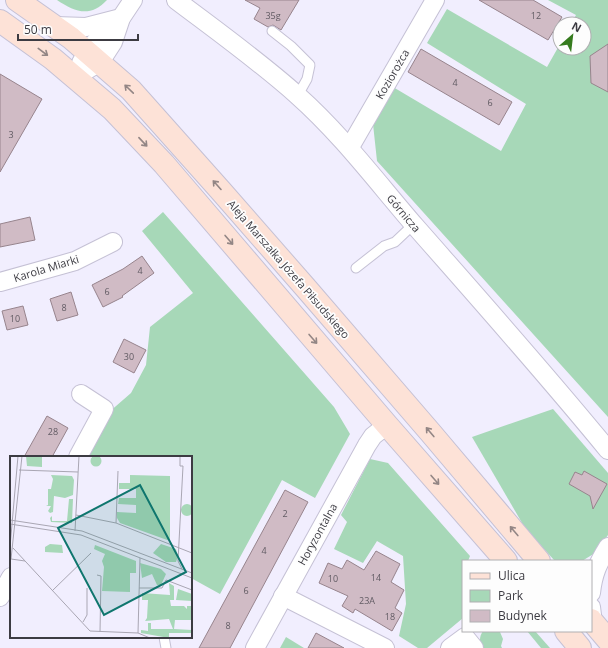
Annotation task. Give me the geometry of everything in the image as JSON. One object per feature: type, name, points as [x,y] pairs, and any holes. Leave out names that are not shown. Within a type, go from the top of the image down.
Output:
[{"type":"street","name":"Aleja Marszałka Józefa Piłsudskiego","points":[[18,0],[55,26],[131,90],[221,191],[430,432],[538,560]]},
{"type":"street","points":[[75,77],[93,57],[113,42],[122,18],[133,0]]},
{"type":"street","name":"Górnicza","points":[[176,0],[226,37],[298,96],[350,147],[608,450]]},
{"type":"street","name":"Koziorożca","points":[[350,147],[434,0]]},
{"type":"street","points":[[55,26],[86,27],[122,18]]},
{"type":"street","points":[[0,21],[40,49],[112,108],[164,164],[386,425],[505,560]]},
{"type":"street","name":"Karola Miarki","points":[[0,282],[75,261],[113,242]]},
{"type":"street","points":[[79,456],[104,409],[81,394]]},
{"type":"street","name":"Horyzontalna","points":[[255,648],[366,445],[373,436],[386,425]]},
{"type":"street","points":[[592,584],[594,566],[608,547]]},
{"type":"street","points":[[0,597],[10,579]]},
{"type":"street","points":[[283,596],[385,648]]},
{"type":"street","points":[[592,616],[608,640]]},
{"type":"street","points":[[567,632],[580,648]]},
{"type":"street","points":[[450,648],[465,637],[474,648]]},
{"type":"lane","points":[[272,31],[291,46],[310,65],[307,79],[298,96]]},
{"type":"lane","points":[[356,268],[384,246],[395,242],[414,224]]},
{"type":"lane","points":[[164,638],[166,648]]},
{"type":"green space","points":[[57,0],[107,0],[95,9],[82,11],[70,8]]},
{"type":"green space","points":[[548,0],[608,0],[608,417],[377,161],[373,124],[393,87],[501,151],[526,104],[427,43],[447,9],[547,67],[553,56],[592,56],[592,16],[576,15]]},
{"type":"green space","points":[[163,212],[334,407],[350,434],[315,498],[282,480],[220,594],[192,579],[192,456],[84,456],[108,413],[131,393],[146,365],[150,327],[193,293],[142,231]]},
{"type":"green space","points":[[553,409],[608,473],[608,535],[595,553],[584,560],[554,560],[525,528],[472,437]]},
{"type":"green space","points":[[370,459],[388,463],[470,556],[468,560],[462,560],[462,619],[427,648],[418,648],[399,636],[406,604],[403,556],[377,541],[363,563],[334,549],[347,522],[341,515]]},
{"type":"green space","points":[[482,632],[500,632],[503,639],[501,646],[502,648],[483,648],[480,640]]},
{"type":"green space","points":[[528,632],[536,632],[550,648],[541,648]]},
{"type":"green space","points":[[286,637],[304,648],[280,648]]},
{"type":"building","points":[[245,0],[299,0],[281,30],[273,25],[268,27],[254,19],[260,8]]},
{"type":"building","points":[[479,0],[533,0],[560,16],[552,16],[552,33],[548,40]]},
{"type":"building","points":[[608,44],[608,92],[591,83],[590,56]]},
{"type":"building","points":[[421,49],[512,102],[499,125],[408,72]]},
{"type":"building","points":[[0,74],[42,99],[0,172]]},
{"type":"building","points":[[30,217],[35,240],[0,247],[0,224]]},
{"type":"building","points":[[142,256],[154,273],[122,296],[123,297],[103,307],[92,285],[123,269]]},
{"type":"building","points":[[71,292],[78,315],[57,321],[50,299]]},
{"type":"building","points":[[23,306],[28,325],[7,330],[2,311]]},
{"type":"building","points":[[124,339],[146,350],[134,373],[113,362]]},
{"type":"building","points":[[47,416],[68,428],[53,456],[25,456]]},
{"type":"building","points":[[584,471],[607,484],[593,509],[590,496],[569,484],[575,472],[582,475]]},
{"type":"building","points":[[285,490],[308,502],[230,648],[199,648]]},
{"type":"building","points":[[376,551],[400,564],[391,582],[404,590],[395,608],[402,613],[392,631],[355,609],[353,613],[342,606],[348,596],[319,583],[328,563],[342,569],[347,560],[364,570]]},
{"type":"building","points":[[316,633],[344,648],[308,648]]}]
